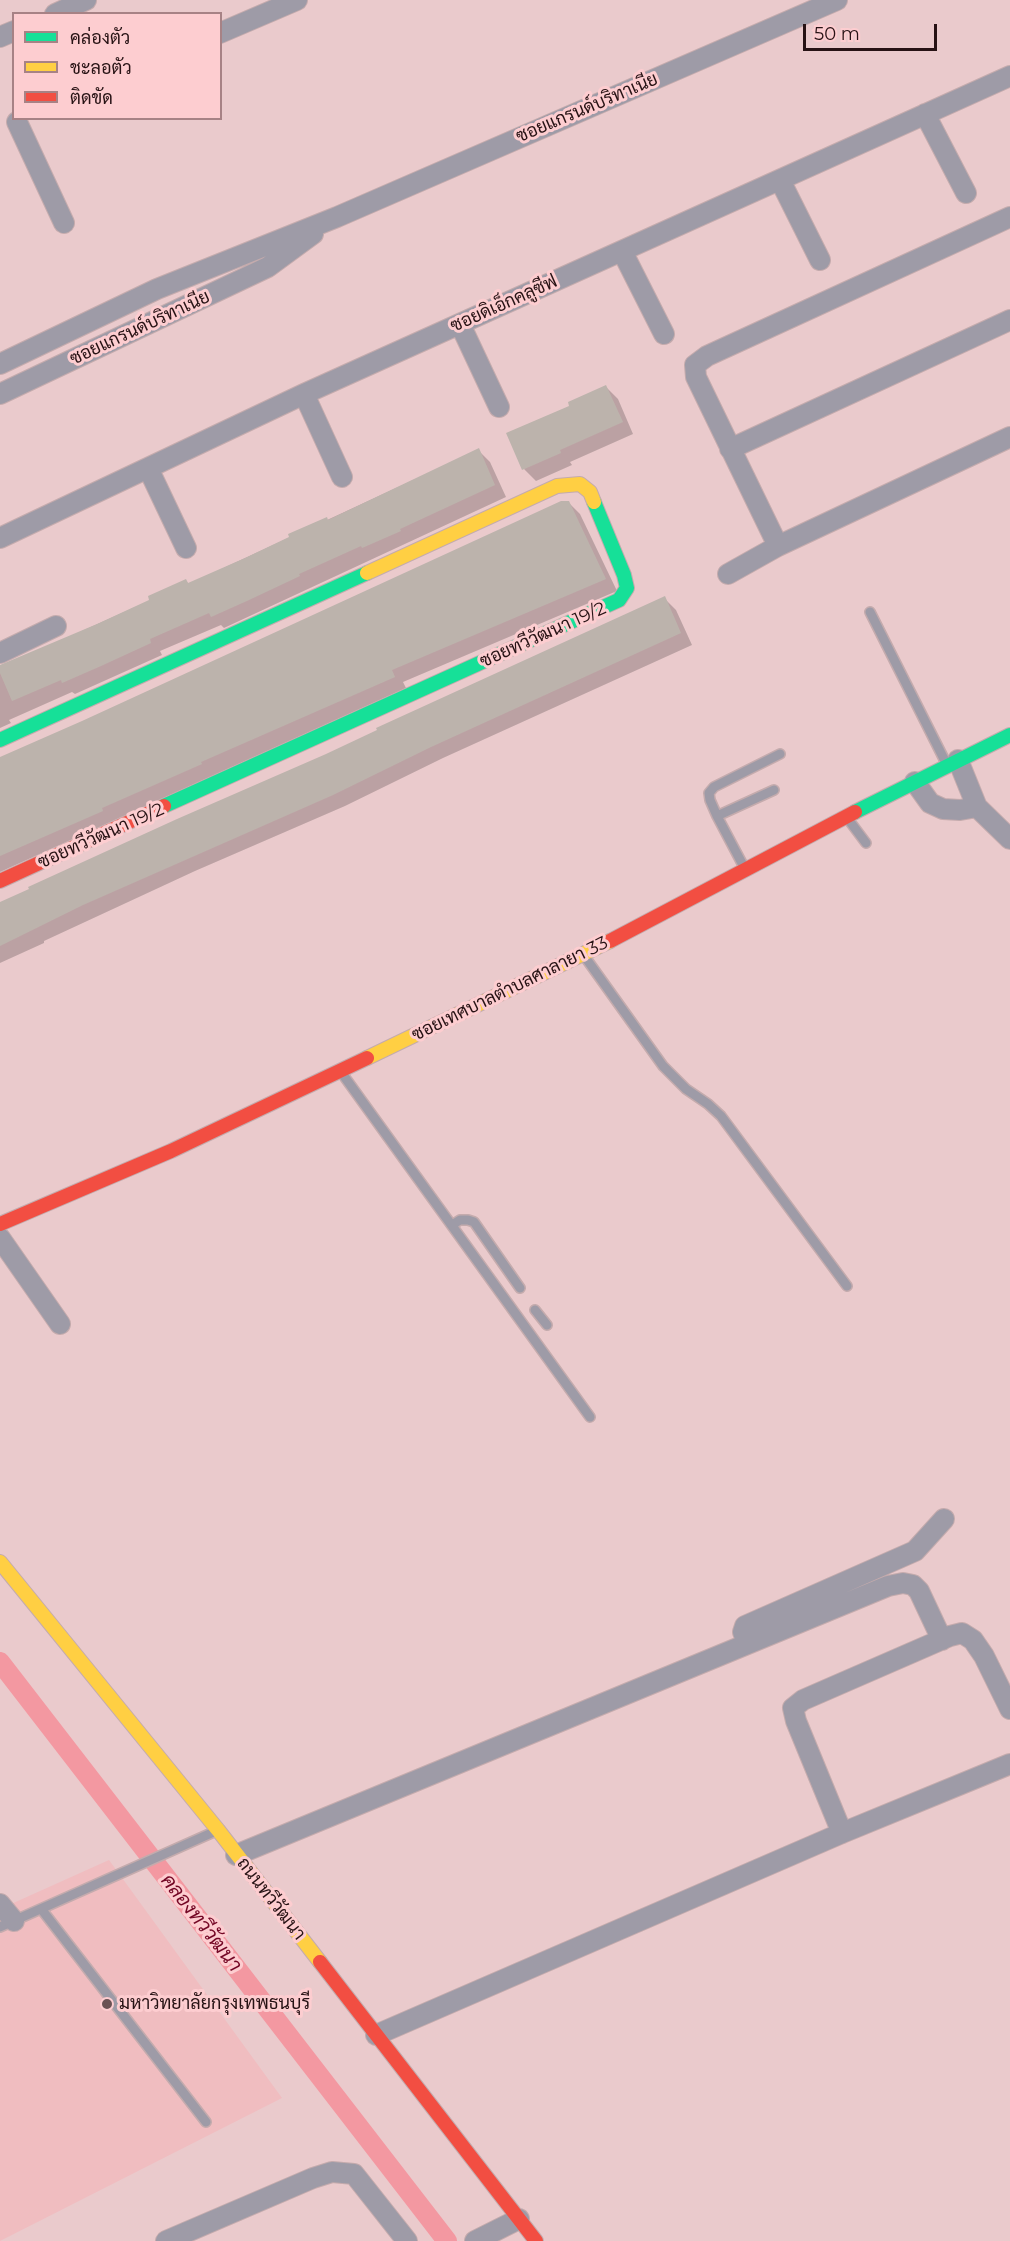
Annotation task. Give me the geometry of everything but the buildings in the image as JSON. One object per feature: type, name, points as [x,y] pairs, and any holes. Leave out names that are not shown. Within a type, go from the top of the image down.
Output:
[{"type":"street","points":[[59,12],[86,0]]},
{"type":"street","points":[[222,32],[297,0]]},
{"type":"street","name":"ซอยแกรนด์บริทาเนีย","points":[[0,364],[158,289],[337,217],[837,0]]},
{"type":"street","name":"ซอยดิเอ็กคลูซีฟ","points":[[0,538],[304,394],[1010,76]]},
{"type":"street","points":[[925,114],[966,193]]},
{"type":"street","points":[[14,124],[63,223]]},
{"type":"street","points":[[780,180],[820,260]]},
{"type":"street","name":"ซอยแกรนด์บริทาเนีย","points":[[0,394],[268,267],[337,217]]},
{"type":"street","points":[[778,546],[696,377],[695,365],[706,356],[1010,217]]},
{"type":"street","points":[[622,251],[664,334]]},
{"type":"street","points":[[730,449],[1010,320]]},
{"type":"street","points":[[460,324],[499,406]]},
{"type":"street","points":[[304,394],[342,477]]},
{"type":"street","points":[[728,574],[778,546],[1010,437]]},
{"type":"street","points":[[147,468],[186,548]]},
{"type":"street","name":"ซอยทวีวัฒนา 19/2","points":[[0,740],[557,486],[580,484],[590,492],[624,575],[627,588],[619,600],[0,881]]},
{"type":"street","points":[[0,653],[56,626]]},
{"type":"street","name":"ซอยเทศบาลตำบลศาลายา 33","points":[[0,1224],[171,1152],[583,955],[847,816],[1010,735]]},
{"type":"street","points":[[953,763],[977,807],[1010,839]]},
{"type":"street","points":[[915,782],[930,803],[943,809],[977,807]]},
{"type":"street","points":[[0,1238],[60,1324]]},
{"type":"street","points":[[747,1643],[743,1632],[745,1626],[915,1551],[944,1519]]},
{"type":"street","name":"ถนนทวีวัฒนา","points":[[0,1562],[218,1830],[536,2241]]},
{"type":"street","points":[[236,1854],[888,1586],[903,1583],[913,1585],[919,1591],[942,1641]]},
{"type":"street","points":[[842,1833],[796,1721],[793,1708],[803,1700],[962,1633],[974,1640],[1010,1709]]},
{"type":"street","points":[[376,2035],[842,1833],[1010,1764]]},
{"type":"street","points":[[0,1904],[7,1924]]},
{"type":"street","points":[[166,2241],[332,2172],[354,2174],[407,2241]]},
{"type":"street","points":[[477,2240],[519,2219]]},
{"type":"lane","points":[[870,612],[953,763]]},
{"type":"lane","points":[[746,870],[717,816],[709,793],[714,787],[780,754]]},
{"type":"lane","points":[[717,816],[774,790]]},
{"type":"lane","points":[[847,816],[866,843]]},
{"type":"lane","points":[[583,955],[663,1066],[686,1089],[721,1116],[847,1286]]},
{"type":"lane","points":[[340,1070],[590,1417]]},
{"type":"lane","points":[[452,1225],[460,1220],[474,1222],[520,1288]]},
{"type":"lane","points":[[535,1310],[546,1325]]},
{"type":"lane","points":[[7,1924],[218,1830]]},
{"type":"lane","points":[[42,1910],[206,2122]]},
{"type":"shaded area","name":"มหาวิทยาลัยกรุงเทพธนบุรี","points":[[109,1860],[282,2098],[0,2241],[0,1909]]},
{"type":"waterway","name":"คลองทวีวัฒนา","points":[[0,1662],[447,2241]]},
{"type":"traffic: fast","points":[[164,806],[619,600],[627,588],[624,575],[594,502]]},
{"type":"traffic: fast","points":[[0,740],[367,573]]},
{"type":"traffic: fast","points":[[855,812],[1010,735]]},
{"type":"traffic: slow","points":[[367,573],[557,486],[580,484],[590,492],[594,502]]},
{"type":"traffic: slow","points":[[367,1058],[610,941]]},
{"type":"traffic: slow","points":[[0,1562],[218,1830],[320,1962]]},
{"type":"traffic: jam","points":[[0,881],[164,806]]},
{"type":"traffic: jam","points":[[610,941],[855,812]]},
{"type":"traffic: jam","points":[[0,1224],[171,1151],[367,1058]]},
{"type":"traffic: jam","points":[[320,1962],[536,2241]]},
{"type":"place","name":"มหาวิทยาลัยกรุงเทพธนบุรี","points":[[107,2004]]}]
